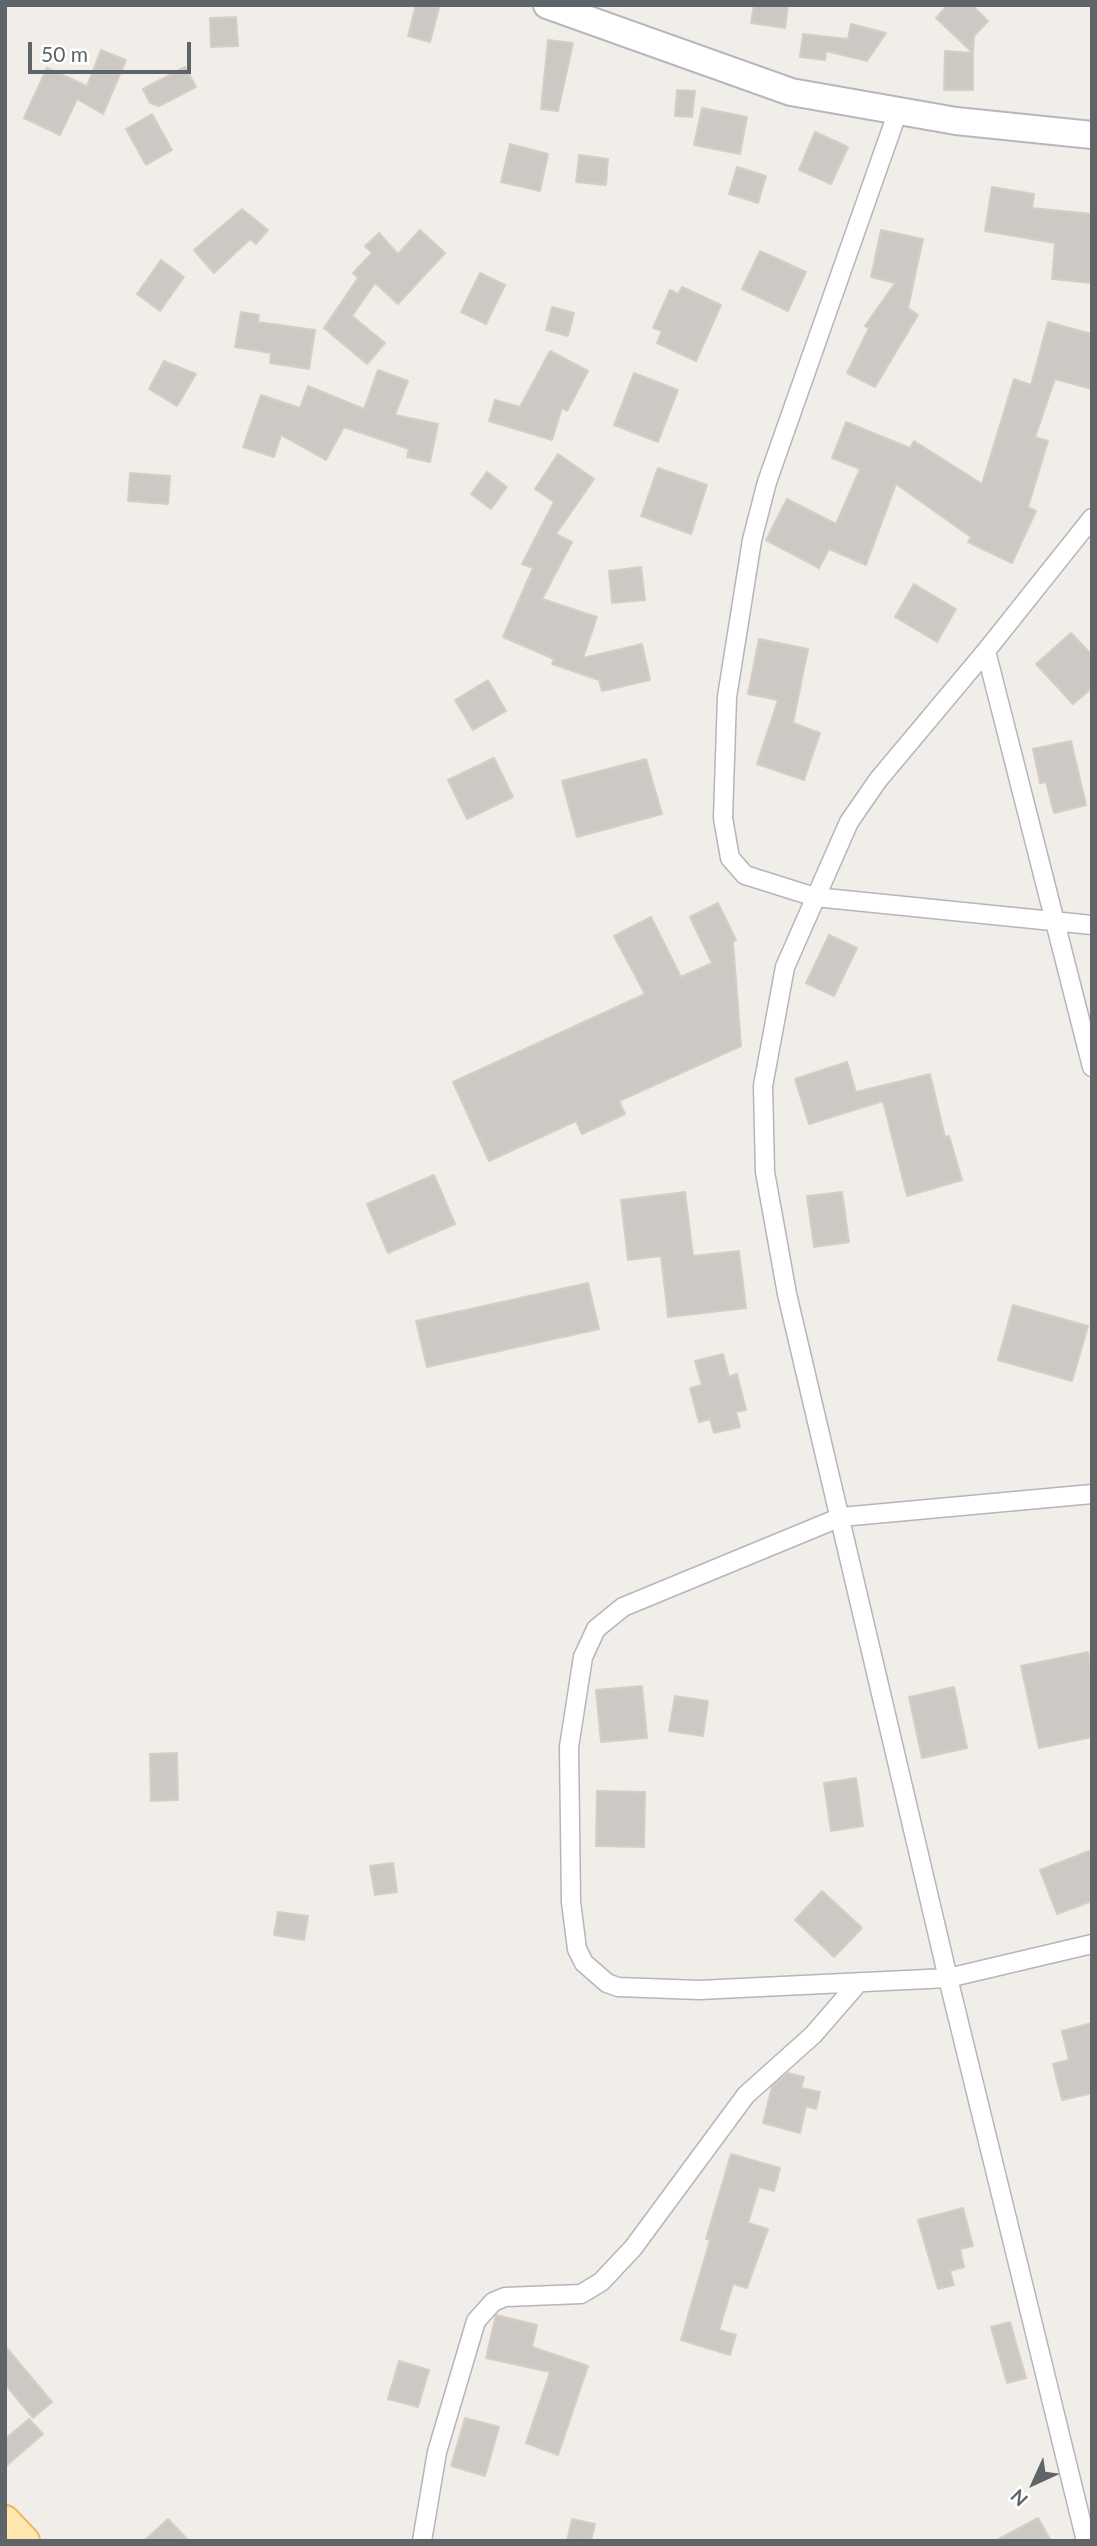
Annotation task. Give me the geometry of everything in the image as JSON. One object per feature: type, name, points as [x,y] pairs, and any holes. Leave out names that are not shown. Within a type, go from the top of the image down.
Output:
[{"type":"main road","points":[[5,2520],[25,2541]]},
{"type":"street","points":[[547,5],[791,92],[956,121],[1092,135]]},
{"type":"street","points":[[898,111],[767,482],[752,540],[727,696],[723,818],[730,858],[745,875],[815,897],[1092,925]]},
{"type":"street","points":[[1086,2541],[948,1978],[842,1517],[787,1294],[765,1172],[763,1086],[785,967],[849,822],[878,780],[1092,518]]},
{"type":"street","points":[[986,651],[1092,1067]]},
{"type":"street","points":[[1092,1494],[842,1517],[623,1607],[596,1629],[583,1657],[569,1747],[571,1902],[578,1949],[584,1963],[595,1975],[618,1987],[699,1990],[948,1978],[1092,1944]]},
{"type":"street","points":[[422,2541],[437,2452],[476,2321],[493,2302],[505,2297],[581,2294],[601,2282],[633,2248],[746,2095],[813,2035],[859,1982]]},
{"type":"building","points":[[416,5],[439,8],[430,42],[408,36]]},
{"type":"building","points":[[754,5],[788,5],[785,28],[751,23]]},
{"type":"building","points":[[948,5],[972,5],[988,21],[974,36],[973,53],[936,18]]},
{"type":"building","points":[[236,17],[238,46],[211,47],[210,18]]},
{"type":"building","points":[[851,24],[886,33],[867,61],[826,51],[825,60],[800,57],[803,34],[848,39]]},
{"type":"building","points":[[548,40],[573,43],[558,111],[541,109]]},
{"type":"building","points":[[101,50],[126,60],[103,114],[77,99],[60,135],[24,118],[47,68],[87,86]]},
{"type":"building","points":[[945,51],[973,53],[973,90],[944,90]]},
{"type":"building","points":[[185,67],[196,87],[159,106],[150,103],[143,89]]},
{"type":"building","points":[[677,90],[695,91],[692,117],[675,116]]},
{"type":"building","points":[[702,108],[747,117],[740,154],[694,145]]},
{"type":"building","points":[[152,114],[172,150],[146,165],[126,129]]},
{"type":"building","points":[[815,132],[848,147],[831,184],[799,170]]},
{"type":"building","points":[[510,144],[548,154],[540,191],[501,182]]},
{"type":"building","points":[[579,155],[608,159],[606,185],[576,182]]},
{"type":"building","points":[[737,167],[766,176],[758,203],[729,194]]},
{"type":"building","points":[[992,187],[1034,194],[1032,208],[1092,214],[1092,283],[1052,279],[1055,243],[985,231]]},
{"type":"building","points":[[242,209],[268,230],[256,244],[250,239],[214,273],[194,250]]},
{"type":"building","points":[[420,230],[445,253],[398,304],[375,283],[352,316],[385,343],[367,364],[324,328],[358,278],[353,273],[372,253],[365,246],[379,233],[398,254]]},
{"type":"building","points":[[881,230],[923,239],[908,308],[918,315],[875,387],[847,373],[869,328],[865,326],[895,283],[871,277]]},
{"type":"building","points":[[760,251],[806,272],[788,311],[742,289]]},
{"type":"building","points":[[161,260],[184,277],[160,311],[137,294]]},
{"type":"building","points":[[480,273],[505,285],[486,324],[461,312]]},
{"type":"building","points":[[682,287],[721,305],[696,361],[657,343],[662,331],[653,328],[670,290],[678,294]]},
{"type":"building","points":[[552,307],[574,313],[568,336],[546,330]]},
{"type":"building","points":[[241,312],[259,315],[258,322],[315,330],[309,369],[270,363],[271,353],[235,347]]},
{"type":"building","points":[[1048,322],[1092,334],[1092,389],[1055,379],[1035,437],[1048,441],[1028,507],[1036,511],[1012,563],[968,542],[971,537],[896,484],[866,565],[829,549],[819,568],[766,540],[787,499],[836,524],[860,469],[832,458],[846,422],[910,448],[914,441],[982,484],[1014,379],[1031,385]]},
{"type":"building","points":[[550,351],[588,371],[567,411],[562,408],[552,440],[489,421],[495,400],[520,407]]},
{"type":"building","points":[[164,361],[196,374],[177,406],[149,389]]},
{"type":"building","points":[[378,370],[408,381],[395,415],[438,424],[430,462],[407,457],[409,449],[344,427],[326,460],[281,435],[274,457],[243,447],[261,395],[300,408],[308,386],[364,409]]},
{"type":"building","points":[[634,373],[678,390],[658,442],[614,425]]},
{"type":"building","points":[[558,454],[594,479],[556,534],[572,542],[542,599],[597,617],[583,658],[642,644],[650,680],[602,691],[599,680],[552,664],[554,659],[503,637],[533,568],[522,564],[554,502],[535,489]]},
{"type":"building","points":[[658,468],[707,485],[691,534],[641,516]]},
{"type":"building","points":[[487,472],[507,487],[491,509],[471,494]]},
{"type":"building","points":[[130,473],[170,476],[168,504],[128,501]]},
{"type":"building","points":[[641,567],[645,600],[612,603],[609,571]]},
{"type":"building","points":[[914,584],[956,609],[937,642],[895,617]]},
{"type":"building","points":[[1071,633],[1092,655],[1092,688],[1073,704],[1036,664]]},
{"type":"building","points":[[759,639],[808,649],[793,723],[820,733],[804,780],[757,764],[778,700],[748,694]]},
{"type":"building","points":[[488,680],[506,711],[473,730],[455,700]]},
{"type":"building","points":[[1071,741],[1086,805],[1054,813],[1046,782],[1040,783],[1033,749]]},
{"type":"building","points":[[494,758],[513,797],[467,819],[448,780]]},
{"type":"building","points":[[646,759],[662,814],[577,837],[562,781]]},
{"type":"building","points":[[718,903],[736,940],[733,942],[741,1046],[619,1101],[625,1114],[582,1134],[576,1121],[489,1161],[453,1082],[645,994],[614,936],[651,917],[681,977],[712,963],[690,917]]},
{"type":"building","points":[[829,935],[857,948],[834,996],[806,983]]},
{"type":"building","points":[[847,1062],[856,1092],[930,1074],[945,1137],[949,1136],[962,1180],[907,1196],[883,1101],[809,1124],[795,1079]]},
{"type":"building","points":[[434,1175],[455,1224],[388,1253],[367,1204]]},
{"type":"building","points":[[685,1192],[693,1256],[739,1251],[746,1308],[668,1317],[661,1256],[628,1260],[621,1200]]},
{"type":"building","points":[[842,1192],[849,1242],[814,1247],[807,1196]]},
{"type":"building","points":[[588,1283],[599,1329],[427,1367],[416,1321]]},
{"type":"building","points":[[1013,1305],[1088,1326],[1072,1381],[998,1360]]},
{"type":"building","points":[[723,1354],[729,1377],[737,1374],[746,1410],[736,1412],[740,1427],[714,1433],[710,1419],[699,1422],[690,1388],[702,1385],[695,1361]]},
{"type":"building","points":[[1088,1652],[1092,1671],[1092,1737],[1039,1748],[1021,1666]]},
{"type":"building","points":[[642,1686],[647,1738],[601,1742],[596,1690]]},
{"type":"building","points":[[954,1687],[967,1748],[922,1758],[909,1697]]},
{"type":"building","points":[[675,1696],[708,1701],[703,1736],[669,1731]]},
{"type":"building","points":[[177,1753],[178,1800],[151,1801],[150,1754]]},
{"type":"building","points":[[856,1778],[863,1826],[831,1831],[824,1783]]},
{"type":"building","points":[[597,1791],[645,1792],[644,1847],[596,1846]]},
{"type":"building","points":[[1092,1850],[1092,1901],[1057,1914],[1040,1870]]},
{"type":"building","points":[[393,1863],[397,1892],[375,1895],[370,1866]]},
{"type":"building","points":[[822,1891],[862,1928],[834,1957],[795,1920]]},
{"type":"building","points":[[278,1912],[308,1916],[304,1940],[274,1935]]},
{"type":"building","points":[[1092,2023],[1092,2093],[1062,2100],[1053,2064],[1069,2060],[1062,2031]]},
{"type":"building","points":[[788,2073],[804,2077],[801,2088],[820,2092],[816,2109],[806,2106],[800,2133],[763,2123],[772,2087]]},
{"type":"building","points":[[731,2154],[780,2168],[774,2191],[759,2187],[748,2223],[768,2229],[747,2288],[733,2284],[719,2330],[736,2335],[730,2355],[681,2340]]},
{"type":"building","points":[[963,2208],[973,2246],[960,2249],[964,2267],[950,2271],[954,2285],[938,2289],[918,2220]]},
{"type":"building","points":[[496,2315],[537,2325],[532,2347],[588,2366],[558,2455],[526,2443],[550,2372],[486,2358]]},
{"type":"building","points":[[1010,2322],[1026,2378],[1007,2383],[991,2327]]},
{"type":"building","points":[[5,2346],[52,2402],[33,2418],[5,2384]]},
{"type":"building","points":[[399,2361],[429,2370],[418,2407],[388,2399]]},
{"type":"building","points":[[465,2418],[499,2427],[485,2476],[451,2466]]},
{"type":"building","points":[[29,2419],[43,2434],[5,2467],[5,2439]]},
{"type":"building","points":[[1038,2518],[1051,2541],[995,2541]]},
{"type":"building","points":[[168,2519],[189,2541],[144,2541]]},
{"type":"building","points":[[572,2519],[595,2524],[591,2541],[567,2541]]}]
